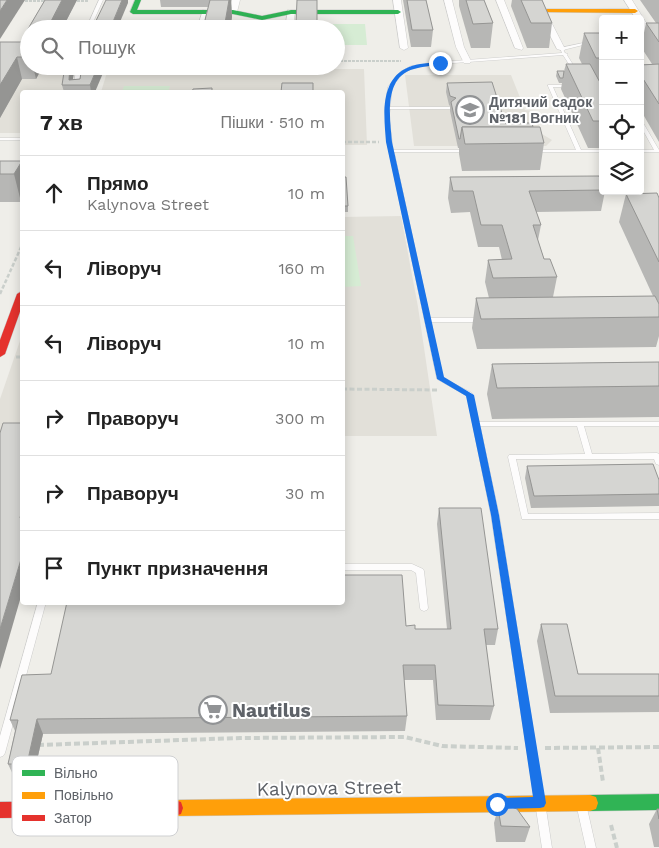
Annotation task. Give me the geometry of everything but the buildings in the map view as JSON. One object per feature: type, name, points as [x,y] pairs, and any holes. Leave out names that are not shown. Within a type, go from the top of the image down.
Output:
[{"type":"street","points":[[138,0],[133,12],[233,12],[248,17],[277,17],[306,9],[398,12]]},
{"type":"street","points":[[233,12],[236,0]]},
{"type":"street","points":[[397,0],[404,48]]},
{"type":"street","points":[[448,0],[460,47],[466,61]]},
{"type":"street","points":[[500,0],[518,48]]},
{"type":"street","points":[[536,0],[563,52]]},
{"type":"street","points":[[628,0],[637,15]]},
{"type":"street","points":[[542,11],[619,15]]},
{"type":"street","points":[[204,20],[206,12]]},
{"type":"street","points":[[290,20],[291,12]]},
{"type":"street","points":[[644,25],[657,43]]},
{"type":"street","points":[[77,90],[79,75]]},
{"type":"street","points":[[0,354],[20,299]]},
{"type":"street","name":"Kalynova Street","points":[[178,808],[659,802]]},
{"type":"lane","points":[[92,20],[101,0]]},
{"type":"lane","points":[[644,43],[657,43]]},
{"type":"lane","points":[[547,848],[495,515],[470,395],[440,379],[389,142],[387,108],[390,87],[402,73],[412,68],[563,52],[583,44],[596,44],[599,48]]},
{"type":"lane","points":[[563,52],[576,74],[568,74]]},
{"type":"lane","points":[[576,86],[550,86],[579,151]]},
{"type":"lane","points":[[387,108],[451,108]]},
{"type":"lane","points":[[644,128],[658,151]]},
{"type":"lane","points":[[0,139],[20,139]]},
{"type":"lane","points":[[392,151],[480,151]]},
{"type":"lane","points":[[530,151],[599,151]]},
{"type":"lane","points":[[644,151],[658,151]]},
{"type":"lane","points":[[427,320],[485,320]]},
{"type":"lane","points":[[476,424],[659,424]]},
{"type":"lane","points":[[580,424],[589,456]]},
{"type":"lane","points":[[659,462],[657,456],[512,457],[525,517],[659,516]]},
{"type":"lane","points":[[345,567],[412,567],[420,571],[424,608]]},
{"type":"lane","points":[[0,753],[41,605]]},
{"type":"lane","points":[[581,803],[591,848]]},
{"type":"path","points":[[345,142],[389,142]]},
{"type":"path","points":[[0,294],[20,249]]},
{"type":"path","points":[[345,389],[461,390]]},
{"type":"path","points":[[32,746],[91,742],[240,738],[405,737],[442,746],[531,748],[659,747]]},
{"type":"shaded area","points":[[0,64],[20,65],[20,75],[65,75],[64,90],[20,90],[20,133],[0,133]]},
{"type":"shaded area","points":[[345,69],[364,69],[367,145],[345,145],[345,90],[102,90],[106,75],[345,75]]},
{"type":"shaded area","name":"Дитячий садок №181 Вогник","points":[[405,75],[511,75],[525,110],[534,111],[542,134],[552,140],[546,146],[414,146]]},
{"type":"shaded area","points":[[401,216],[418,307],[437,436],[345,436],[345,217]]},
{"type":"shaded area","points":[[20,341],[20,438],[0,438],[0,399]]},
{"type":"green space","points":[[345,24],[365,24],[367,45],[345,45]]},
{"type":"green space","points":[[124,86],[170,86],[169,90],[123,90]]},
{"type":"green space","points":[[345,236],[353,236],[361,286],[345,287]]},
{"type":"traffic: fast","points":[[138,0],[133,12],[233,12],[262,18],[291,12],[398,12]]},
{"type":"traffic: fast","points":[[590,803],[659,802]]},
{"type":"traffic: slow","points":[[542,11],[635,11]]},
{"type":"traffic: slow","points":[[178,808],[590,803]]},
{"type":"traffic: jam","points":[[0,354],[20,299]]},
{"type":"traffic: jam","points":[[0,810],[12,810]]},
{"type":"place","name":"Дитячий садок №181 Вогник","points":[[470,110]]},
{"type":"place","name":"Nautilus","points":[[213,710]]},
{"type":"route","points":[[440,63],[412,68],[402,73],[390,87],[387,100],[387,117],[389,142],[440,379],[470,395],[495,515],[540,803],[497,804]]}]
